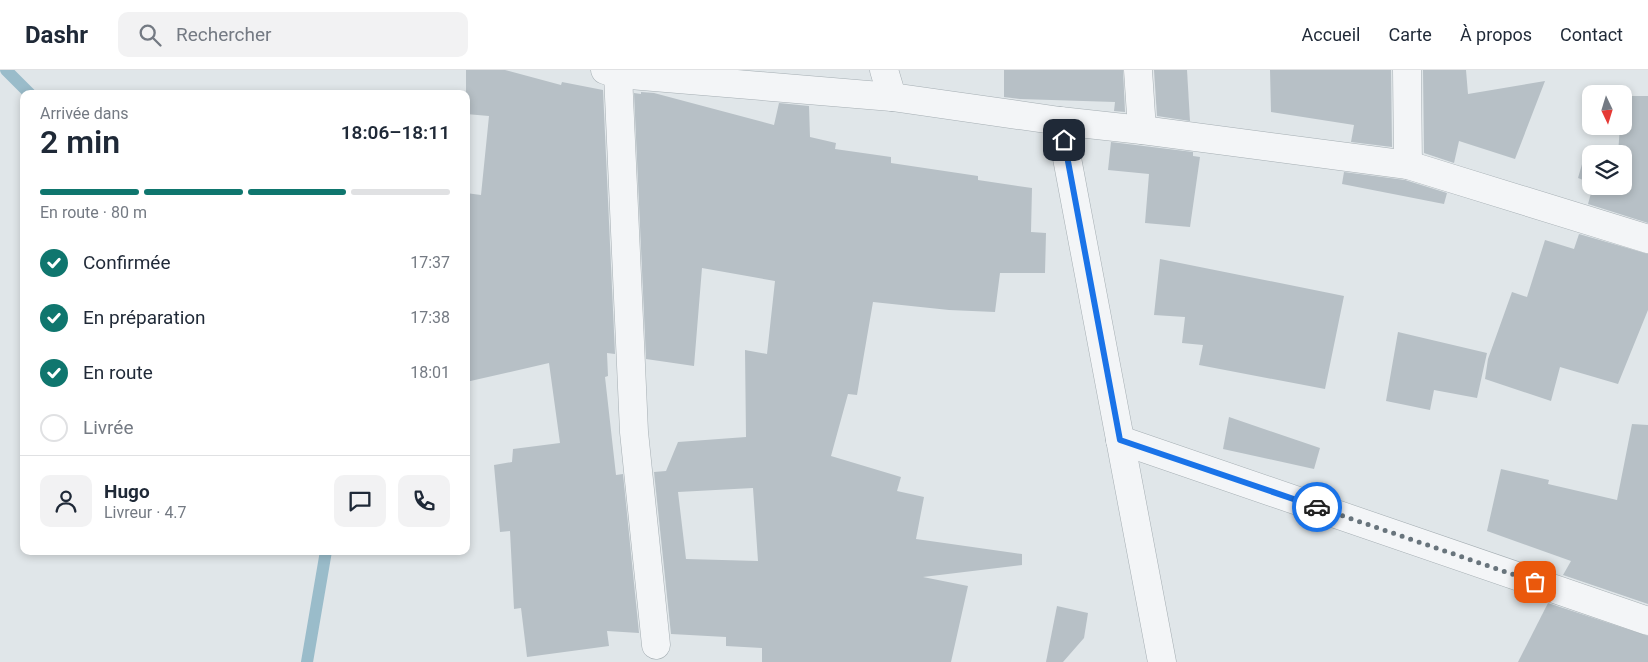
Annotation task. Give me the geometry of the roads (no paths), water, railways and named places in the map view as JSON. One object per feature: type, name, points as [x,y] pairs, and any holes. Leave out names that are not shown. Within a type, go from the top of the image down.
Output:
[{"type":"street","points":[[884,70],[892,97]]},
{"type":"street","points":[[1138,70],[1142,130]]},
{"type":"street","points":[[1407,70],[1408,165]]},
{"type":"street","points":[[656,645],[634,432],[612,72],[892,97],[1060,121],[1408,165],[1648,239]]},
{"type":"street","points":[[1060,121],[1162,662]]},
{"type":"street","points":[[1120,440],[1648,620]]},
{"type":"waterway","points":[[6,70],[26,90]]},
{"type":"waterway","points":[[307,662],[325,555]]}]
